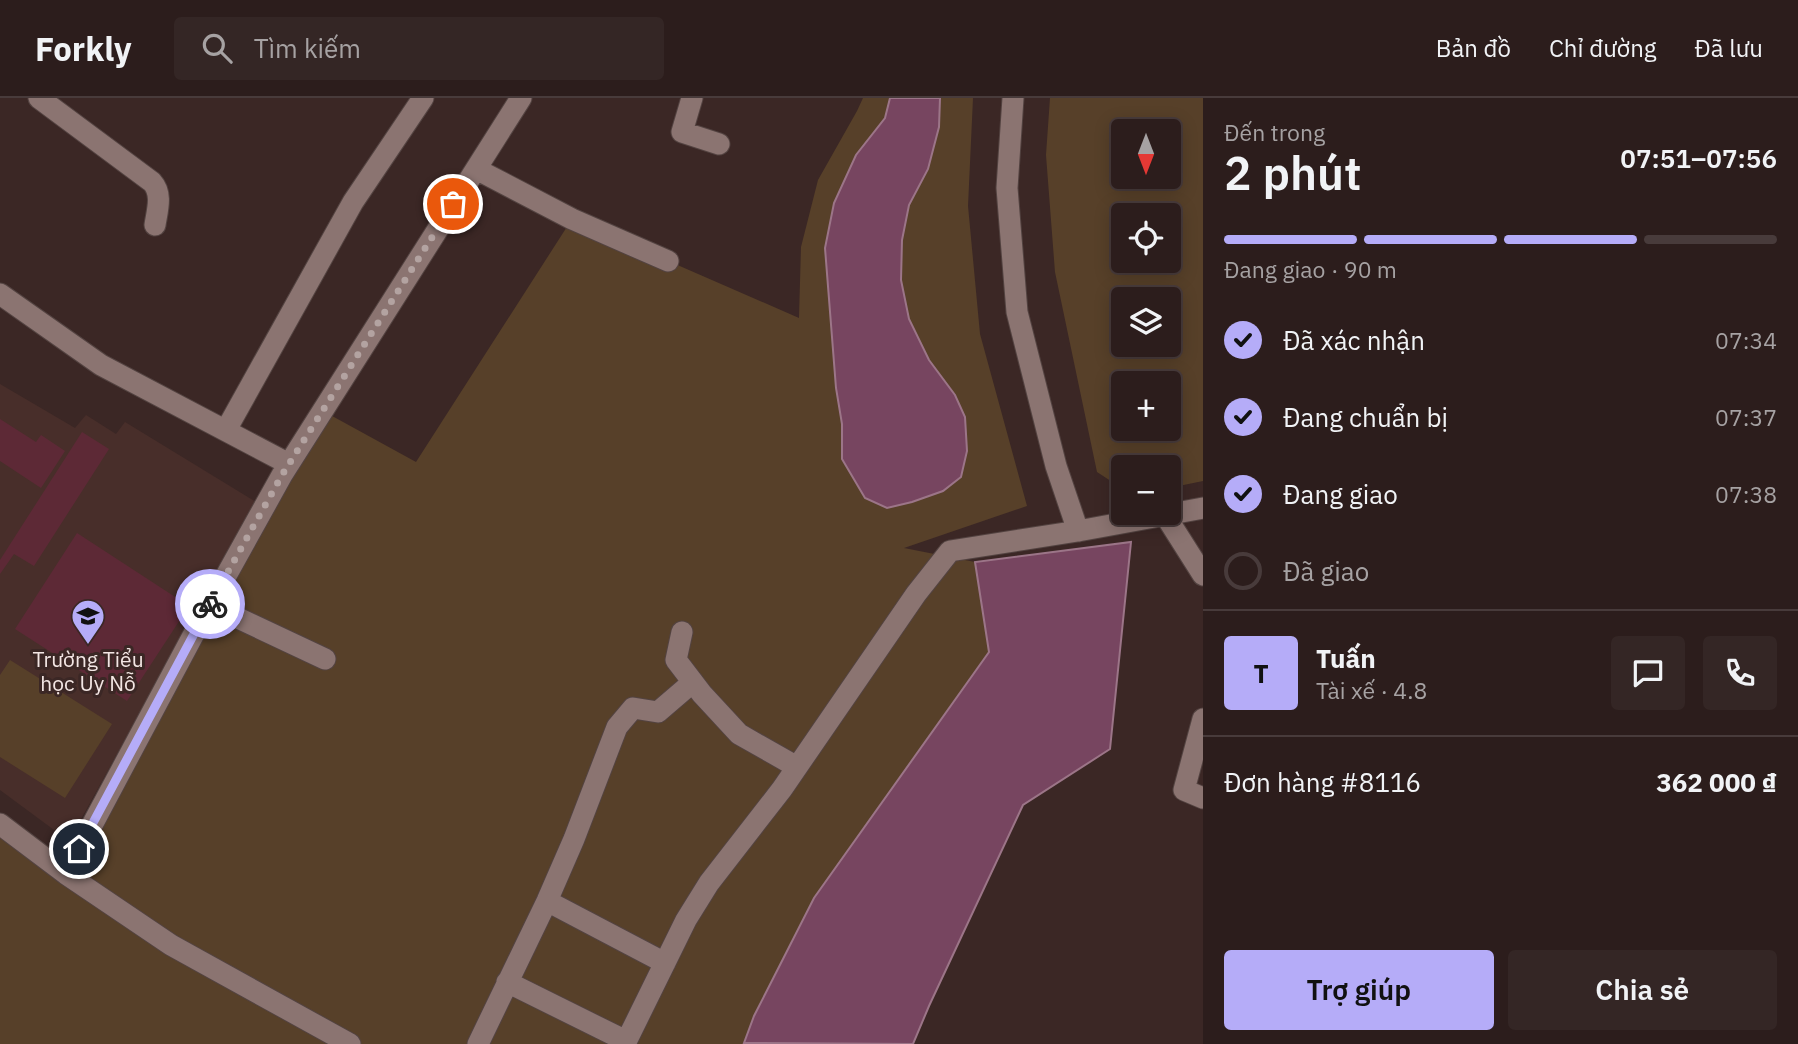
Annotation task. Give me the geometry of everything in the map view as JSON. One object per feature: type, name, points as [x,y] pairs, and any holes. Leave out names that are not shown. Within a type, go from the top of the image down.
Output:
[{"type":"street","points":[[39,98],[152,182],[156,187],[159,203],[155,225]]},
{"type":"street","points":[[226,430],[353,202],[422,98]]},
{"type":"street","points":[[66,874],[211,602],[289,464],[521,98]]},
{"type":"street","points":[[692,98],[682,132],[719,144]]},
{"type":"street","points":[[1013,98],[1007,188],[1017,312],[1056,467],[1078,531]]},
{"type":"street","points":[[475,169],[572,219],[668,261]]},
{"type":"street","points":[[0,294],[101,365],[289,464]]},
{"type":"street","points":[[1181,512],[1203,508]]},
{"type":"street","points":[[508,982],[626,1043],[686,919],[709,883],[797,768],[916,594],[950,551],[1111,525]]},
{"type":"street","points":[[1171,525],[1203,575]]},
{"type":"street","points":[[211,602],[238,618],[325,659]]},
{"type":"street","points":[[682,632],[676,660],[693,682],[739,734],[797,768]]},
{"type":"street","points":[[478,1044],[547,901],[617,727],[633,708],[658,712],[693,682]]},
{"type":"street","points":[[1203,719],[1184,790],[1203,798]]},
{"type":"street","points":[[0,824],[66,874],[170,945],[349,1044]]},
{"type":"street","points":[[547,901],[665,963]]},
{"type":"shaded area","points":[[863,98],[973,98],[968,206],[980,334],[1027,506],[904,548],[975,562],[989,651],[814,898],[754,1016],[743,1044],[0,1044],[0,828],[65,874],[323,411],[416,462],[572,219],[799,318],[801,247],[818,180]]},
{"type":"shaded area","points":[[890,98],[940,98],[939,127],[928,169],[909,205],[902,240],[901,280],[909,319],[929,360],[955,395],[965,417],[967,451],[961,477],[943,491],[887,508],[865,498],[842,459],[842,424],[836,388],[825,248],[834,203],[856,155],[885,118]]},
{"type":"shaded area","points":[[1050,98],[1203,98],[1203,481],[1181,486],[1181,455],[1111,455],[1111,481],[1097,472],[1055,272],[1046,155]]},
{"type":"shaded area","name":"Trường Tiểu học Uy Nỗ","points":[[0,384],[75,428],[86,415],[116,434],[125,422],[256,502],[69,841],[0,790]]},
{"type":"shaded area","points":[[1131,542],[1110,749],[1023,805],[913,1044],[744,1043],[754,1016],[814,898],[989,652],[975,562]]},
{"type":"shaded area","points":[[10,660],[112,724],[65,798],[0,757],[0,675]]},
{"type":"building","points":[[0,419],[36,442],[41,435],[65,451],[41,488],[0,461]]},
{"type":"building","points":[[82,432],[109,449],[34,566],[14,554],[0,574],[0,560]]},
{"type":"building","points":[[77,533],[189,606],[127,701],[15,629]]},
{"type":"way so far","points":[[210,604],[282,475],[453,204]]},
{"type":"place","name":"Trường Tiểu học Uy Nỗ","points":[[88,646]]},
{"type":"route","points":[[79,849],[210,604]]}]
